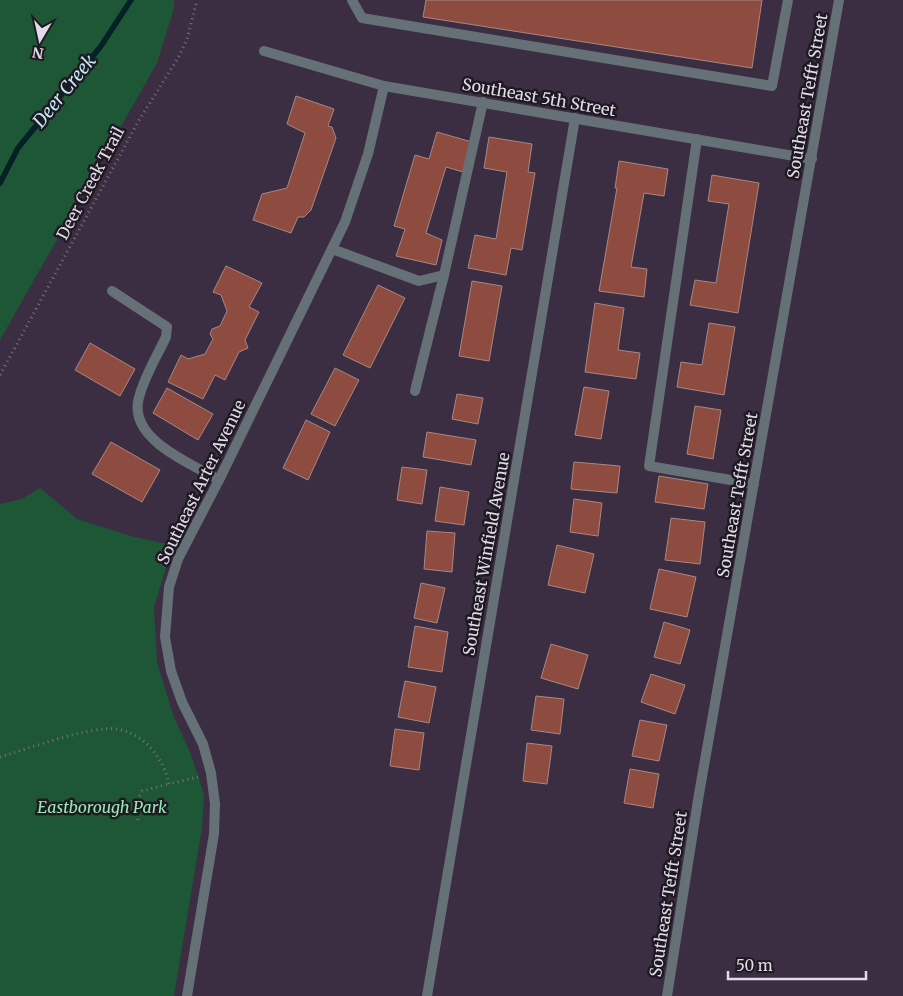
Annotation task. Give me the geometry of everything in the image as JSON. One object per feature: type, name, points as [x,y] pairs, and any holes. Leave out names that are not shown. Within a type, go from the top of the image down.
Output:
[{"type":"street","points":[[352,0],[362,18],[772,86],[788,0]]},
{"type":"street","name":"Southeast Tefft Street","points":[[666,996],[839,0]]},
{"type":"street","name":"Southeast 5th Street","points":[[264,51],[384,86],[812,159]]},
{"type":"street","name":"Southeast Arter Avenue","points":[[187,996],[214,834],[215,804],[211,773],[203,744],[182,702],[171,671],[165,620],[169,587],[178,559],[219,480],[345,222],[370,146],[384,86]]},
{"type":"street","points":[[415,391],[444,275],[483,102]]},
{"type":"street","name":"Southeast Winfield Avenue","points":[[427,996],[575,118]]},
{"type":"street","points":[[697,139],[649,466],[754,484]]},
{"type":"street","points":[[332,249],[419,281],[444,275]]},
{"type":"street","points":[[112,291],[167,327],[166,337],[139,394],[138,411],[144,431],[156,443],[219,480]]},
{"type":"path","name":"Deer Creek Trail","points":[[0,376],[138,122],[178,58],[187,39],[197,0]]},
{"type":"path","points":[[0,757],[96,730],[117,729],[144,742],[158,755],[166,771],[169,784]]},
{"type":"path","points":[[138,820],[135,812],[136,802],[142,791],[211,773]]},
{"type":"green space","points":[[0,0],[174,0],[174,8],[157,63],[0,340]]},
{"type":"green space","name":"Eastborough Park","points":[[40,488],[77,519],[134,537],[173,545],[154,607],[157,662],[173,715],[190,752],[204,794],[202,828],[174,996],[0,996],[0,504],[22,499]]},
{"type":"building","points":[[426,0],[762,0],[752,68],[423,17]]},
{"type":"building","points":[[296,96],[334,109],[328,126],[332,127],[336,138],[311,210],[304,217],[298,217],[291,233],[253,220],[262,194],[287,188],[305,133],[287,124]]},
{"type":"building","points":[[437,132],[472,142],[463,172],[446,167],[426,233],[442,240],[436,265],[396,256],[405,229],[394,226],[415,155],[429,159]]},
{"type":"building","points":[[489,137],[532,144],[528,172],[535,173],[522,250],[511,248],[506,275],[468,268],[475,235],[496,239],[507,172],[484,168]]},
{"type":"building","points":[[619,161],[668,169],[664,196],[644,193],[631,267],[647,269],[644,297],[599,291],[617,188],[615,188]]},
{"type":"building","points":[[712,175],[759,183],[738,313],[690,305],[695,280],[716,283],[729,204],[708,201]]},
{"type":"building","points":[[226,266],[262,283],[249,307],[259,312],[245,340],[248,348],[239,352],[225,380],[215,375],[203,399],[168,382],[181,355],[188,359],[205,354],[213,339],[210,334],[212,329],[220,326],[227,311],[221,295],[213,292]]},
{"type":"building","points":[[472,281],[502,286],[489,361],[459,356]]},
{"type":"building","points":[[378,285],[405,298],[370,368],[343,355]]},
{"type":"building","points":[[595,303],[624,308],[618,350],[640,353],[636,379],[585,372]]},
{"type":"building","points":[[709,323],[735,327],[724,395],[677,387],[681,362],[702,365]]},
{"type":"building","points":[[90,343],[135,369],[120,396],[75,370]]},
{"type":"building","points":[[335,368],[359,380],[335,426],[311,414]]},
{"type":"building","points":[[584,387],[609,391],[601,439],[575,435]]},
{"type":"building","points":[[167,388],[213,414],[198,440],[153,413]]},
{"type":"building","points":[[457,394],[483,398],[478,424],[452,419]]},
{"type":"building","points":[[695,406],[721,410],[713,459],[687,454]]},
{"type":"building","points":[[306,420],[330,432],[308,480],[283,468]]},
{"type":"building","points":[[427,432],[476,440],[471,465],[423,457]]},
{"type":"building","points":[[111,442],[160,470],[142,502],[92,474]]},
{"type":"building","points":[[574,462],[620,466],[617,493],[571,489]]},
{"type":"building","points":[[402,467],[427,470],[422,504],[397,500]]},
{"type":"building","points":[[659,476],[708,484],[704,509],[655,502]]},
{"type":"building","points":[[440,487],[469,492],[464,525],[435,521]]},
{"type":"building","points":[[574,499],[602,503],[598,536],[570,532]]},
{"type":"building","points":[[671,518],[705,522],[700,564],[665,560]]},
{"type":"building","points":[[427,531],[455,533],[452,572],[424,569]]},
{"type":"building","points":[[557,545],[594,554],[585,593],[548,585]]},
{"type":"building","points":[[659,569],[696,577],[687,617],[650,609]]},
{"type":"building","points":[[421,583],[445,588],[437,623],[414,618]]},
{"type":"building","points":[[664,622],[690,630],[680,664],[654,657]]},
{"type":"building","points":[[415,626],[448,632],[442,672],[408,667]]},
{"type":"building","points":[[551,644],[588,655],[578,689],[541,678]]},
{"type":"building","points":[[651,674],[685,685],[675,714],[641,702]]},
{"type":"building","points":[[405,681],[436,687],[429,723],[398,717]]},
{"type":"building","points":[[536,696],[564,699],[560,734],[531,730]]},
{"type":"building","points":[[640,720],[667,725],[659,761],[632,756]]},
{"type":"building","points":[[395,729],[424,733],[419,770],[390,766]]},
{"type":"building","points":[[527,743],[552,746],[547,784],[523,781]]},
{"type":"building","points":[[630,769],[659,774],[653,808],[624,803]]},
{"type":"waterway","name":"Deer Creek","points":[[0,183],[18,148],[101,46],[131,0]]}]
